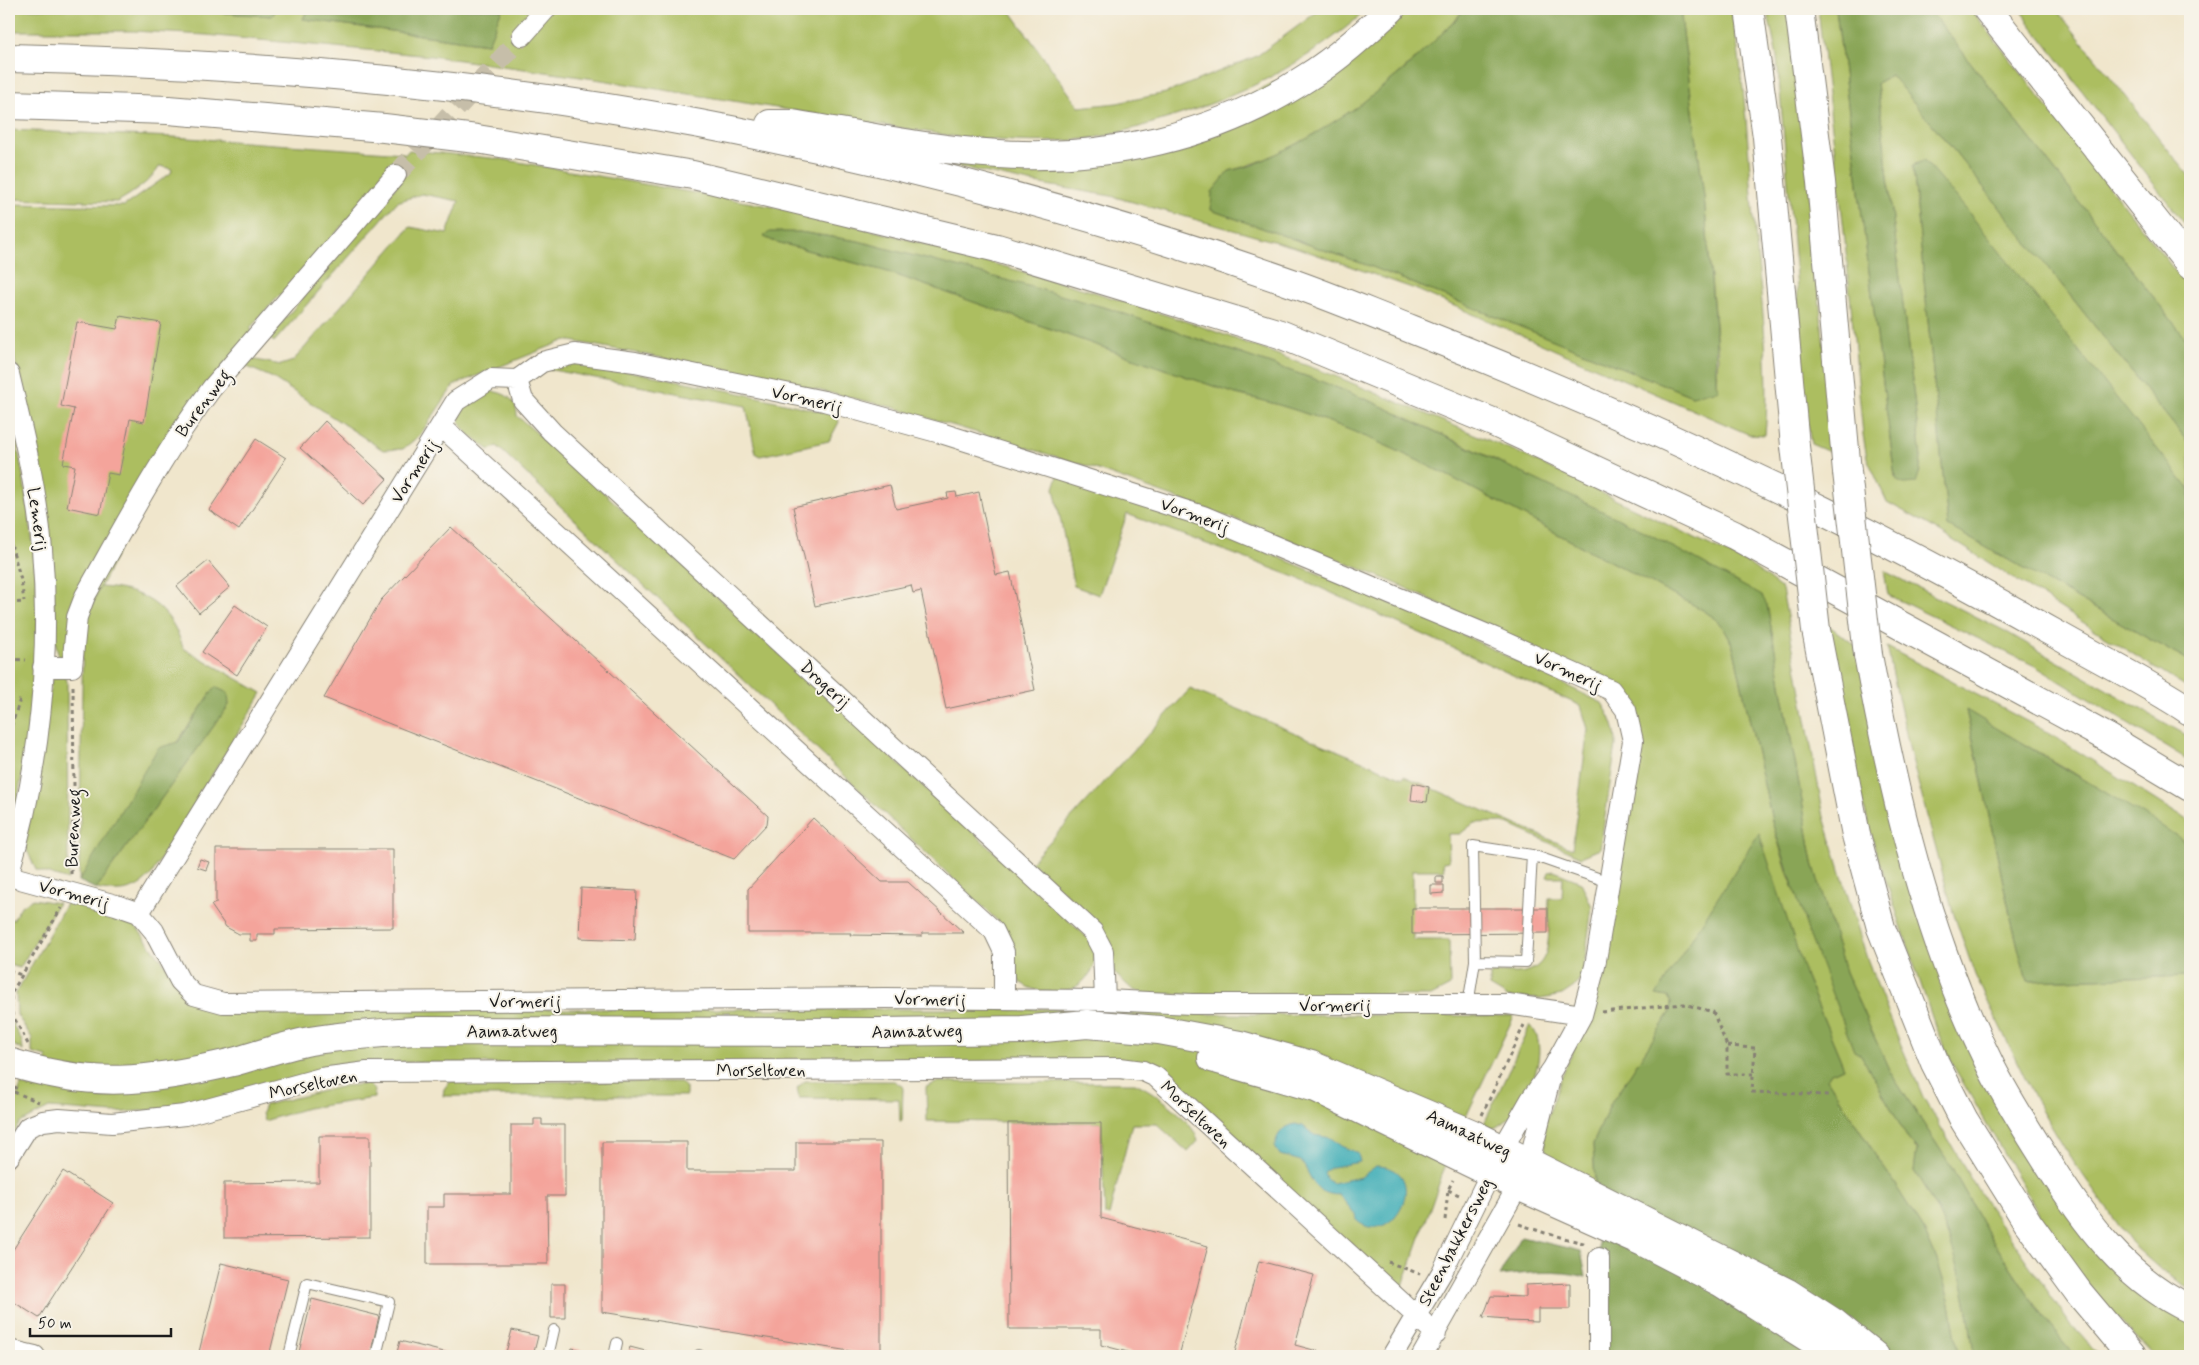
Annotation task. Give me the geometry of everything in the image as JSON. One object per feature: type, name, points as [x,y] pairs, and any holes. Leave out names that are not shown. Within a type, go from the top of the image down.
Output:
[{"type":"main road","points":[[694,123],[792,124],[966,152],[999,154],[1072,154],[1137,146],[1189,133],[1219,122],[1277,95],[1329,62],[1391,9]]},
{"type":"main road","points":[[1749,9],[1767,138],[1795,446],[1816,630],[1856,836],[1881,928],[1935,1063],[1964,1120],[2028,1223],[2079,1293],[2132,1356]]},
{"type":"main road","points":[[1799,9],[1821,182],[1847,472],[1868,655],[1895,790],[1910,852],[1950,974],[1993,1069],[2022,1122],[2088,1223],[2131,1271],[2164,1295],[2190,1310]]},
{"type":"main road","points":[[1987,9],[2190,265]]},
{"type":"main road","points":[[9,58],[187,64],[310,72],[506,94],[694,123],[957,182],[1125,228],[1293,283],[1487,358],[1736,467],[1923,561],[2190,711]]},
{"type":"main road","points":[[9,105],[168,110],[384,128],[477,139],[694,175],[997,248],[1280,334],[1495,423],[1734,535],[2108,738],[2190,787]]},
{"type":"main road","points":[[2108,738],[2190,799]]},
{"type":"main road","name":"Aamaatweg","points":[[16,1064],[68,1077],[96,1081],[131,1080],[176,1075],[309,1041],[354,1035],[416,1031],[1022,1030],[1087,1024],[1159,1030],[1240,1045],[1311,1065],[1503,1148],[1523,1174],[1643,1242],[1720,1282],[1836,1356]]},
{"type":"main road","name":"Aamaatweg","points":[[1022,1030],[1150,1044],[1233,1062],[1316,1088],[1491,1172],[1523,1174],[1788,1293],[1833,1322],[1875,1356]]},
{"type":"street","points":[[522,36],[546,9]]},
{"type":"street","name":"Burenweg","points":[[72,667],[77,617],[85,596],[170,446],[212,388],[396,175]]},
{"type":"street","name":"Vormerij","points":[[9,876],[70,892],[139,914],[154,931],[180,981],[194,995],[223,1003],[886,998],[1004,999],[1105,1000],[1192,1004],[1508,1004],[1582,1015],[1595,966],[1633,742],[1626,710],[1611,690],[1495,638],[1203,516],[944,434],[824,401],[635,362],[575,354],[542,362],[517,380],[491,379],[456,401],[442,427],[139,914]]},
{"type":"street","name":"Lemerij","points":[[9,374],[25,442],[42,549],[46,618],[32,664]]},
{"type":"street","name":"Drogerij","points":[[517,380],[523,400],[552,432],[1093,932],[1103,951],[1105,1000]]},
{"type":"street","points":[[442,427],[994,931],[1004,952],[1004,999]]},
{"type":"street","points":[[9,872],[31,781],[39,726],[32,664],[72,667]]},
{"type":"street","points":[[1553,1068],[1582,1015]]},
{"type":"street","name":"Morseltoven","points":[[9,1157],[28,1127],[43,1121],[59,1119],[112,1123],[186,1115],[321,1078],[367,1072],[1120,1068],[1142,1071],[1156,1077],[1436,1334]]},
{"type":"street","name":"Steenbakkersweg","points":[[1392,1356],[1478,1204],[1503,1148],[1531,1099],[1553,1068]]},
{"type":"street","name":"Steenbakkersweg","points":[[1422,1356],[1503,1216],[1523,1174],[1553,1068]]},
{"type":"street","points":[[1599,1258],[1599,1356]]},
{"type":"street","points":[[9,1350],[35,1356]]},
{"type":"lane","points":[[1468,1005],[1475,961],[1472,846],[1532,855],[1609,882]]},
{"type":"lane","points":[[1475,961],[1526,962],[1532,855]]},
{"type":"lane","points":[[289,1356],[307,1283],[389,1302],[376,1356]]},
{"type":"lane","points":[[548,1356],[554,1330]]},
{"type":"lane","points":[[614,1356],[618,1343]]},
{"type":"path","points":[[9,537],[11,550],[21,580],[24,610]]},
{"type":"path","points":[[9,603],[24,602]]},
{"type":"path","points":[[27,651],[32,664]]},
{"type":"path","points":[[9,659],[32,664]]},
{"type":"path","name":"Burenweg","points":[[9,1091],[14,1092],[16,1064],[28,1043],[15,1023],[11,1005],[11,994],[70,892],[74,786],[72,667]]},
{"type":"path","points":[[9,734],[22,688]]},
{"type":"path","points":[[9,714],[16,714]]},
{"type":"path","points":[[9,970],[21,976]]},
{"type":"path","points":[[1582,1015],[1623,1008],[1684,1004],[1713,1012],[1727,1046],[1727,1074],[1753,1074]]},
{"type":"path","points":[[1727,1046],[1755,1048],[1752,1092],[1829,1095]]},
{"type":"path","points":[[1448,1190],[1478,1204]]},
{"type":"path","points":[[1503,1216],[1545,1233],[1592,1245],[1596,1248],[1599,1258]]},
{"type":"green space","points":[[9,9],[160,9],[272,16],[277,9],[308,9],[303,19],[487,44],[502,9],[1009,9],[1079,107],[1117,103],[1166,93],[1257,56],[1321,9],[1368,9],[1319,47],[1269,78],[1242,91],[1186,113],[1116,133],[1085,139],[1046,142],[958,137],[595,79],[431,56],[206,35],[133,31],[9,31]]},
{"type":"green space","points":[[160,9],[277,9],[272,16]]},
{"type":"green space","points":[[308,9],[502,9],[488,44],[303,19]]},
{"type":"green space","points":[[1405,9],[1464,9],[1446,30],[1404,69],[1382,88],[1334,123],[1283,151],[1229,171],[1211,210],[1375,268],[1692,396],[1716,383],[1718,358],[1704,197],[1680,9],[1731,9],[1743,92],[1764,333],[1767,384],[1765,435],[1748,434],[1415,289],[1298,248],[1111,196],[1029,182],[871,147],[1137,152],[1395,21]]},
{"type":"green space","points":[[1464,9],[1680,9],[1704,197],[1716,340],[1716,383],[1719,390],[1692,396],[1375,268],[1211,210],[1212,192],[1229,171],[1253,165],[1308,138],[1357,107],[1405,69],[1456,20]]},
{"type":"green space","points":[[1767,9],[1792,9],[1834,454],[1811,444],[1803,395],[1802,346],[1777,57]]},
{"type":"green space","points":[[1818,9],[1836,9],[1895,478],[1921,458],[1877,83],[1891,75],[1952,148],[2190,445],[2190,490],[1916,163],[1913,166],[1948,526],[2190,662],[2190,690],[1929,525],[1887,502],[1867,458],[1863,435],[1844,230]]},
{"type":"green space","points":[[1836,9],[1929,9],[2190,344],[2190,445],[1952,148],[1891,75],[1877,83],[1921,458],[1920,471],[1916,483],[1904,484],[1897,481],[1894,470]]},
{"type":"green space","points":[[1929,9],[1971,9],[2190,290],[2190,344]]},
{"type":"green space","points":[[2019,9],[2056,9],[2190,177],[2190,231]]},
{"type":"green space","points":[[9,130],[173,137],[404,153],[397,163],[409,150],[501,159],[786,209],[903,238],[1091,291],[1203,327],[1335,376],[1517,452],[1749,564],[1782,589],[1824,817],[1868,962],[1923,1097],[1985,1202],[2070,1323],[2099,1356],[2076,1356],[2045,1319],[1989,1235],[1947,1160],[1890,1072],[1845,972],[1813,863],[1767,605],[1494,459],[1375,403],[1320,381],[1110,309],[858,241],[799,232],[764,236],[773,241],[885,271],[1236,394],[1276,404],[1354,432],[1468,486],[1695,606],[1718,622],[1734,650],[1773,825],[1788,874],[1861,1054],[1908,1139],[1917,1150],[1914,1171],[1939,1215],[1956,1260],[1967,1306],[1974,1356],[1959,1356],[1949,1299],[1937,1260],[1924,1230],[1827,1079],[1831,1073],[1844,1068],[1806,977],[1657,995],[1668,997],[1671,1002],[1670,1013],[1610,1105],[1593,1144],[1595,1186],[1551,1162],[1545,1148],[1544,1127],[1563,1073],[1586,1024],[1635,711],[1535,648],[1395,583],[1265,530],[1087,466],[892,407],[738,372],[566,340],[454,385],[420,435],[403,449],[383,450],[273,378],[245,366],[251,359],[281,365],[293,361],[410,227],[447,234],[459,201],[422,194],[397,202],[274,342],[269,338],[401,180],[390,173],[250,328],[253,332],[195,399],[68,651],[63,658],[59,657],[56,645],[52,562],[38,454],[9,336],[9,204],[124,206],[171,173],[172,169],[160,166],[146,182],[117,202],[9,199]]},
{"type":"green space","points":[[1924,160],[1965,208],[2190,490],[2190,662],[1948,526],[1913,166]]},
{"type":"green space","points":[[769,232],[799,232],[858,241],[1021,284],[1110,309],[1320,381],[1375,403],[1642,530],[1762,596],[1767,605],[1813,863],[1845,972],[1890,1072],[1947,1160],[1989,1235],[2045,1319],[2076,1356],[1974,1356],[1967,1306],[1956,1260],[1939,1215],[1914,1171],[1917,1149],[1908,1139],[1861,1055],[1854,1051],[1809,934],[1773,825],[1734,650],[1718,622],[1695,606],[1468,486],[1354,432],[1276,404],[1236,394],[885,271],[773,241],[764,237]]},
{"type":"green space","points":[[564,361],[665,378],[765,399],[832,414],[837,416],[839,422],[829,441],[760,456],[756,454],[746,406],[547,369]]},
{"type":"green space","points":[[485,391],[497,392],[507,396],[514,404],[517,416],[574,465],[1090,940],[1094,963],[1092,970],[1085,979],[1072,989],[1056,992],[1040,991],[1025,986],[1015,974],[1013,957],[1001,924],[497,446],[490,450],[463,428],[460,422],[460,415],[464,408]]},
{"type":"green space","points":[[9,408],[27,497],[31,528],[36,589],[37,650],[31,721],[9,838]]},
{"type":"green space","points":[[1058,476],[1151,505],[1441,624],[1602,703],[1612,723],[1616,745],[1600,849],[1581,857],[1503,822],[1474,823],[1460,834],[1448,834],[1449,861],[1443,862],[1444,870],[1413,870],[1413,940],[1449,940],[1450,986],[1431,996],[1147,994],[1133,990],[1113,972],[1111,943],[1100,925],[1031,862],[1190,689],[1403,778],[1404,776],[1572,849],[1588,729],[1581,706],[1303,580],[1127,514],[1099,595],[1074,586],[1054,488]]},
{"type":"green space","points":[[1884,571],[2003,630],[2186,735],[2190,738],[2190,761],[2035,666],[1888,595]]},
{"type":"green space","points":[[100,587],[129,591],[153,602],[171,621],[178,633],[183,648],[262,693],[151,875],[139,885],[119,891],[96,889],[229,705],[215,688],[79,881],[83,626]]},
{"type":"green space","points":[[1828,625],[1856,646],[1877,746],[2030,1145],[2190,1321],[2190,1356],[2154,1356],[2102,1301],[2059,1249],[1954,1067],[1936,1029],[1875,848],[1857,781]]},
{"type":"green space","points":[[1887,647],[2047,732],[2190,822],[2190,845],[2064,767],[1966,711],[2010,914],[2027,981],[2190,976],[2190,1288],[2163,1272],[2132,1244],[2068,1154],[2035,1099],[1975,975],[1952,909],[1911,756]]},
{"type":"green space","points":[[65,675],[67,681],[68,880],[36,870],[25,846],[52,678]]},
{"type":"green space","points":[[215,687],[228,693],[229,705],[96,889],[79,881],[158,748],[178,742]]},
{"type":"green space","points":[[1966,710],[2157,823],[2190,845],[2190,976],[2027,981],[2010,914]]},
{"type":"green space","points":[[1759,833],[1806,977],[1844,1068],[1831,1073],[1827,1079],[1924,1230],[1937,1260],[1949,1299],[1959,1356],[1605,1356],[1593,1144],[1610,1105],[1670,1013],[1671,1002],[1668,997],[1656,995]]},
{"type":"green space","points":[[1554,871],[1581,882],[1592,907],[1583,974],[1574,987],[1562,995],[1541,999],[1507,997],[1490,987],[1490,975],[1527,971],[1537,966],[1543,958],[1549,936],[1549,898],[1562,898],[1563,877],[1547,877],[1549,872]]},
{"type":"green space","points":[[33,899],[58,903],[20,968],[9,965],[9,918],[13,920],[21,906]]},
{"type":"green space","points":[[68,900],[131,920],[196,1005],[432,1009],[1150,1009],[1200,1014],[1514,1016],[1453,1144],[1400,1294],[1164,1074],[400,1062],[187,1107],[113,1113],[49,1108],[20,1123],[9,1140],[9,1095],[17,1097],[21,1085],[42,1089],[47,1057],[32,1053],[32,1038],[17,1015],[16,993]]},
{"type":"green space","points":[[9,1018],[22,1041],[23,1051],[9,1042]]},
{"type":"green space","points":[[1530,1025],[1537,1036],[1539,1051],[1532,1083],[1515,1112],[1504,1123],[1493,1128],[1482,1128]]},
{"type":"green space","points":[[450,1081],[681,1082],[686,1088],[686,1096],[443,1096],[444,1089]]},
{"type":"green space","points":[[805,1081],[894,1081],[903,1087],[902,1121],[900,1121],[899,1099],[799,1098],[797,1088]]},
{"type":"green space","points":[[938,1082],[1135,1083],[1172,1107],[1189,1125],[1198,1141],[1188,1152],[1157,1124],[1132,1124],[1109,1215],[1105,1215],[1101,1123],[927,1121],[926,1087]]},
{"type":"green space","points":[[368,1084],[374,1090],[374,1098],[307,1108],[264,1121],[262,1113],[265,1105],[344,1086]]},
{"type":"green space","points":[[1521,1237],[1581,1251],[1586,1277],[1554,1272],[1499,1276]]},
{"type":"water","points":[[1295,1124],[1303,1126],[1314,1135],[1331,1138],[1341,1146],[1358,1153],[1360,1162],[1332,1167],[1324,1172],[1326,1179],[1332,1183],[1361,1177],[1376,1166],[1394,1170],[1403,1179],[1405,1192],[1402,1205],[1394,1217],[1383,1225],[1370,1227],[1356,1220],[1355,1214],[1339,1195],[1323,1192],[1314,1184],[1301,1161],[1280,1155],[1275,1147],[1277,1138],[1284,1129]]},
{"type":"building","points":[[120,316],[161,323],[144,422],[130,419],[119,475],[108,473],[100,514],[67,507],[75,466],[63,464],[74,409],[61,406],[77,322],[117,329]]},
{"type":"building","points":[[325,421],[387,479],[363,505],[300,448]]},
{"type":"building","points":[[256,439],[286,458],[239,530],[209,510]]},
{"type":"building","points":[[890,485],[896,509],[948,498],[947,493],[956,492],[957,497],[979,492],[996,575],[1010,572],[1035,690],[946,709],[921,591],[913,593],[911,585],[815,606],[793,507]]},
{"type":"building","points":[[451,527],[768,816],[767,824],[734,859],[324,698],[381,600]]},
{"type":"building","points":[[208,561],[230,587],[199,613],[177,586]]},
{"type":"building","points":[[235,605],[267,627],[237,675],[202,652]]},
{"type":"building","points":[[1413,783],[1429,787],[1427,802],[1411,800]]},
{"type":"building","points":[[813,818],[882,882],[908,882],[964,933],[922,933],[922,936],[850,935],[851,933],[748,933],[748,889]]},
{"type":"building","points":[[216,849],[393,849],[393,928],[275,929],[275,934],[257,934],[257,941],[250,941],[250,934],[239,934],[226,927],[211,905],[216,903]]},
{"type":"building","points":[[200,859],[209,862],[206,870],[197,867]]},
{"type":"building","points":[[1436,876],[1443,876],[1443,883],[1436,883]]},
{"type":"building","points":[[1431,885],[1444,885],[1444,893],[1431,894]]},
{"type":"building","points":[[581,888],[637,891],[635,940],[579,938]]},
{"type":"building","points":[[1412,908],[1548,908],[1548,933],[1412,934]]},
{"type":"building","points":[[534,1119],[542,1119],[542,1125],[565,1125],[565,1196],[547,1196],[548,1264],[427,1264],[427,1207],[444,1207],[444,1194],[511,1194],[511,1125],[534,1125]]},
{"type":"building","points":[[1008,1123],[1101,1123],[1101,1218],[1208,1246],[1179,1356],[1143,1356],[1101,1345],[1101,1329],[1009,1329]]},
{"type":"building","points":[[319,1136],[370,1136],[370,1237],[224,1238],[224,1183],[319,1182]]},
{"type":"building","points":[[602,1142],[687,1142],[687,1171],[796,1171],[796,1142],[881,1142],[881,1356],[602,1312]]},
{"type":"building","points":[[63,1171],[113,1203],[39,1318],[9,1299],[9,1256]]},
{"type":"building","points":[[1259,1261],[1314,1275],[1295,1345],[1336,1356],[1234,1356]]},
{"type":"building","points":[[221,1263],[288,1279],[269,1356],[198,1356]]},
{"type":"building","points":[[1570,1283],[1570,1309],[1538,1309],[1538,1322],[1507,1321],[1507,1319],[1483,1317],[1491,1296],[1526,1297],[1526,1285]]},
{"type":"building","points":[[551,1284],[565,1284],[565,1318],[551,1318]]},
{"type":"building","points":[[312,1299],[379,1316],[370,1356],[298,1356]]},
{"type":"building","points":[[512,1330],[538,1336],[533,1356],[505,1356]]},
{"type":"building","points":[[400,1341],[460,1356],[396,1356]]},
{"type":"building","points":[[630,1347],[665,1356],[627,1356]]},
{"type":"building","points":[[572,1348],[599,1354],[599,1356],[570,1356]]},
{"type":"tunnel","points":[[396,175],[522,36]]}]
